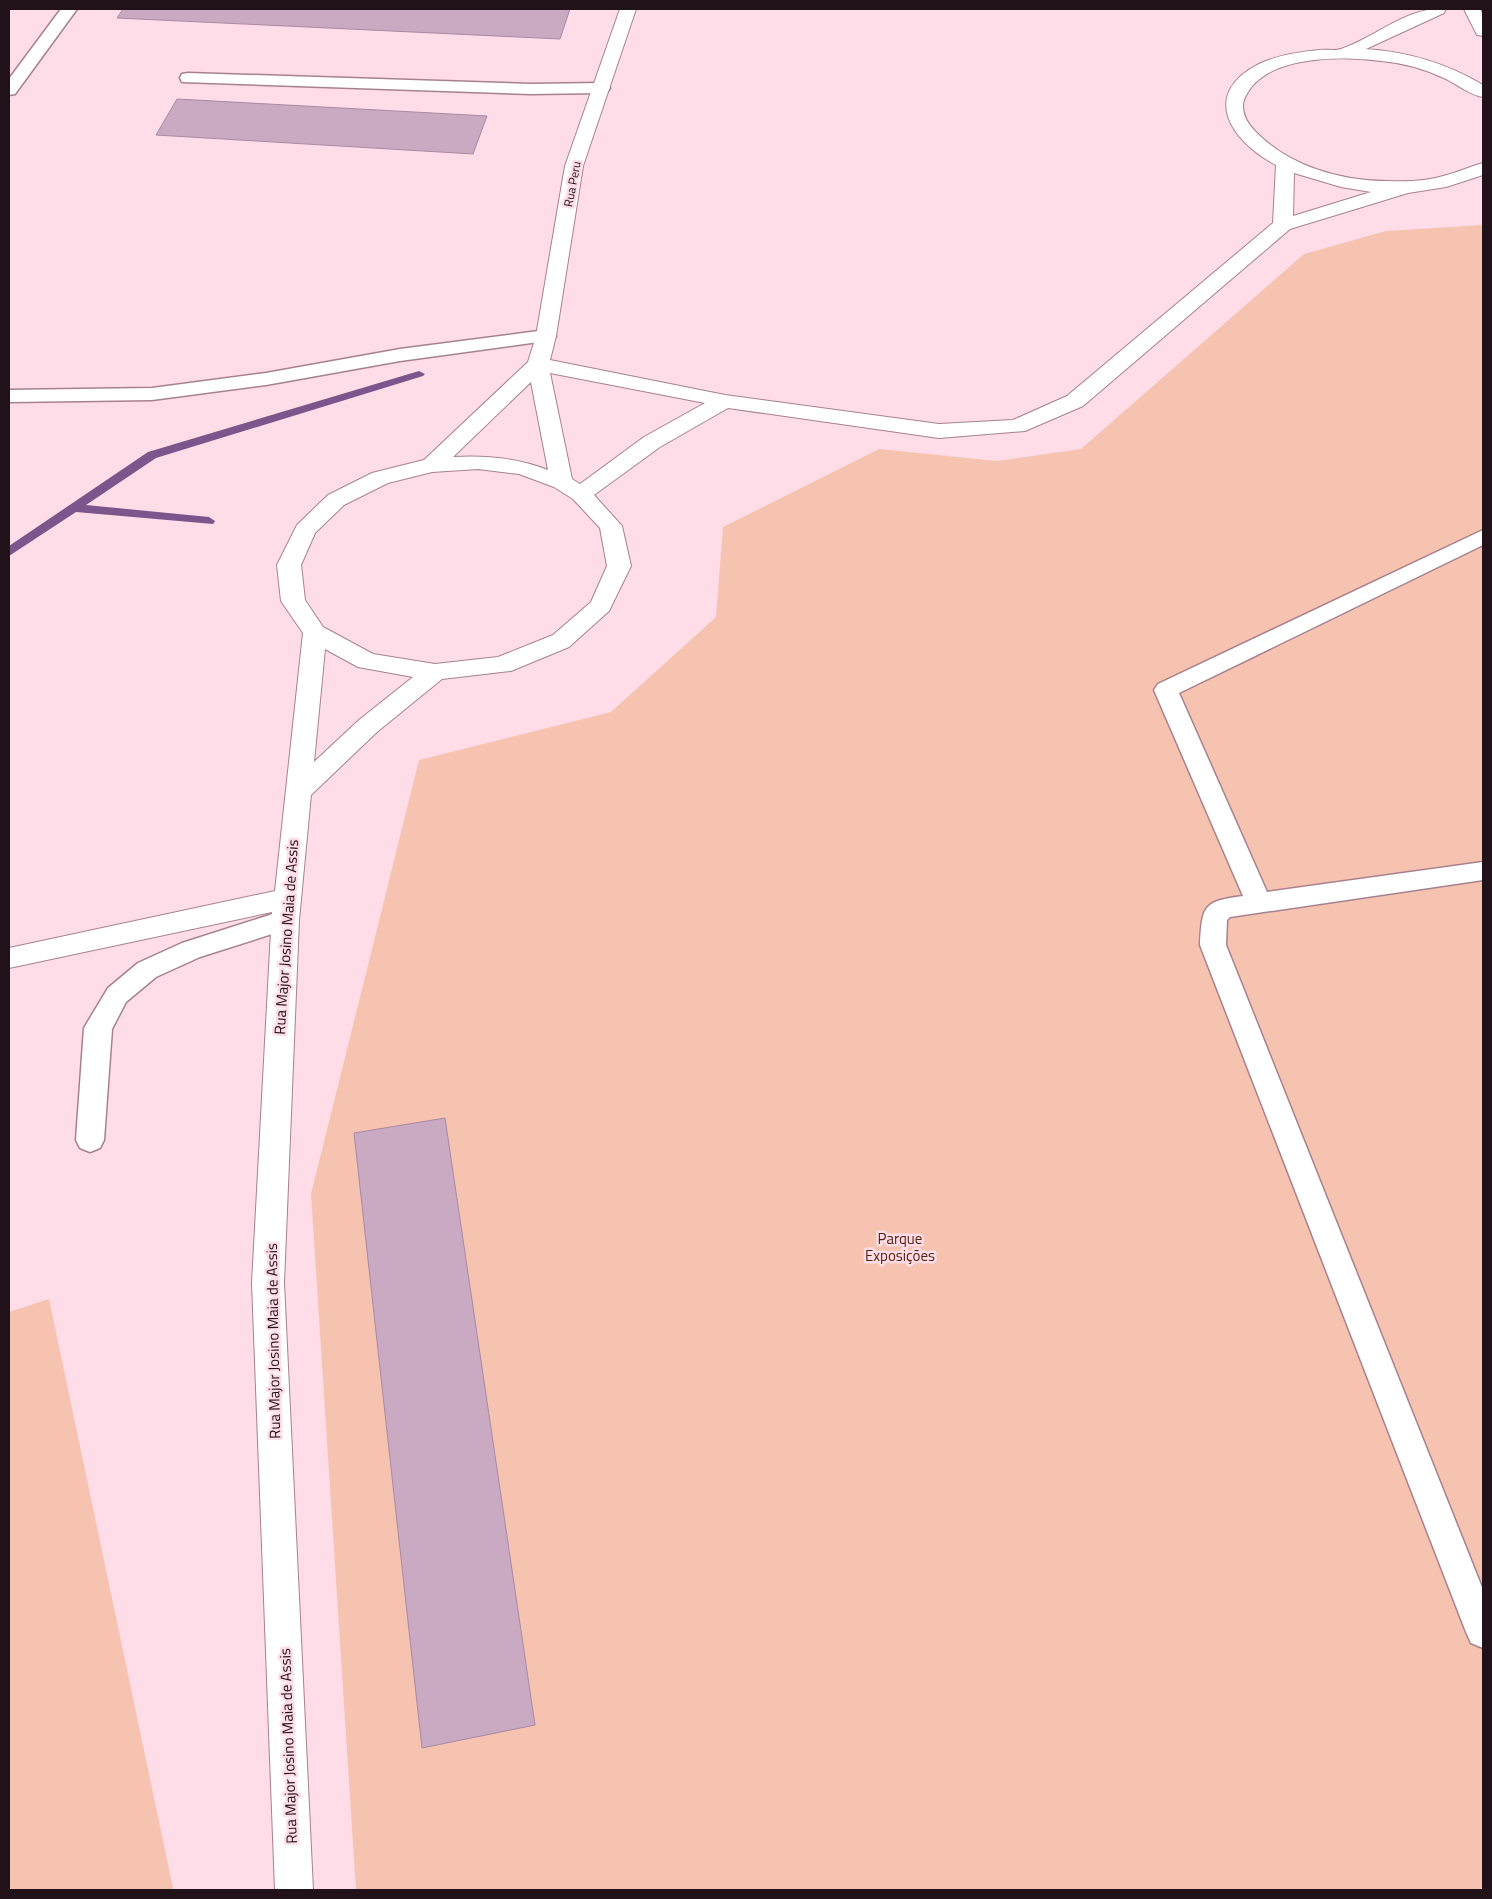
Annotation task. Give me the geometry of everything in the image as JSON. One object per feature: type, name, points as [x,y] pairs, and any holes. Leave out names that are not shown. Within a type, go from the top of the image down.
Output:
[{"type":"street","name":"Rua Peru","points":[[571,488],[538,364],[546,336],[574,166],[628,9]]},
{"type":"street","points":[[1348,52],[1438,9]]},
{"type":"street","points":[[1472,9],[1483,30]]},
{"type":"street","points":[[1483,92],[1458,76],[1424,64],[1386,55],[1348,52],[1306,55],[1271,65],[1246,80],[1234,100],[1237,121],[1254,144],[1285,163],[1330,178],[1363,185],[1406,187],[1450,182],[1483,169]]},
{"type":"street","points":[[1283,225],[1285,163]]},
{"type":"street","points":[[432,465],[538,364],[725,401],[939,430],[1017,426],[1076,402],[1283,225],[1406,187]]},
{"type":"street","points":[[571,488],[725,401]]},
{"type":"street","points":[[478,462],[523,468],[571,488],[610,526],[619,566],[602,606],[561,641],[544,648],[502,664],[435,672],[368,661],[316,633],[293,601],[289,565],[304,530],[336,500],[380,478],[432,465],[478,462]]},
{"type":"street","name":"Rua Major Josino Maia de Assis","points":[[294,1890],[268,1283],[285,909],[316,633]]},
{"type":"street","points":[[297,793],[368,726],[435,672]]},
{"type":"street","points":[[9,958],[285,909]]},
{"type":"lane","points":[[9,90],[69,9]]},
{"type":"lane","points":[[188,78],[532,89],[600,88]]},
{"type":"lane","points":[[9,396],[152,394],[266,379],[400,356],[546,336]]},
{"type":"lane","points":[[1259,902],[1166,690],[1483,537]]},
{"type":"lane","points":[[1483,871],[1223,908],[1214,917],[1213,945],[1483,1632]]},
{"type":"lane","points":[[90,1140],[98,1028],[117,995],[147,970],[285,909]]},
{"type":"green space","name":"Parque Exposições","points":[[1483,225],[1483,1890],[356,1890],[311,1194],[419,760],[611,712],[716,617],[723,527],[879,449],[997,461],[1081,449],[1304,254],[1386,231]]},
{"type":"green space","points":[[49,1299],[173,1888],[169,1890],[9,1890],[9,1312]]},
{"type":"building","points":[[123,9],[570,9],[560,39],[117,18]]},
{"type":"building","points":[[177,99],[487,116],[473,154],[156,135]]},
{"type":"building","points":[[445,1118],[535,1725],[422,1748],[354,1133]]},
{"type":"waterway","points":[[9,552],[152,455],[419,374]]},
{"type":"waterway","points":[[74,508],[209,521]]}]
